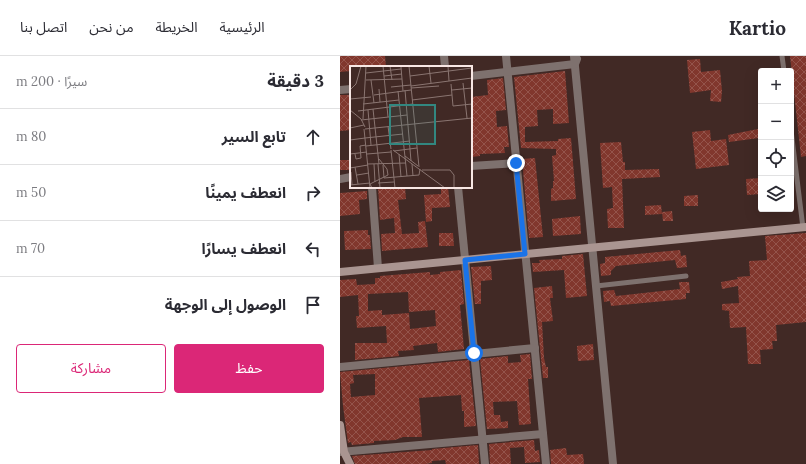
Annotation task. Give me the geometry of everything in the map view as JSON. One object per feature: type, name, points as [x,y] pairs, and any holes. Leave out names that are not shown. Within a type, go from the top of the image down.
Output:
[{"type":"main road","points":[[340,272],[805,228]]},
{"type":"main road","points":[[340,425],[342,452],[350,464]]},
{"type":"street","points":[[444,56],[446,66]]},
{"type":"street","points":[[506,56],[546,464]]},
{"type":"street","points":[[472,76],[507,72],[576,59],[592,248],[613,464]]},
{"type":"street","points":[[340,90],[350,89]]},
{"type":"street","points":[[472,166],[516,163]]},
{"type":"street","points":[[340,179],[350,178]]},
{"type":"street","points":[[372,188],[378,268]]},
{"type":"street","points":[[458,188],[485,464]]},
{"type":"street","points":[[340,367],[535,348]]},
{"type":"street","points":[[342,452],[543,434]]},
{"type":"lane","points":[[782,56],[784,68]]},
{"type":"lane","points":[[792,140],[805,228]]},
{"type":"lane","points":[[596,286],[686,276]]},
{"type":"building","points":[[340,56],[385,56],[386,66],[350,66],[350,71],[340,72]]},
{"type":"building","points":[[790,56],[806,56],[806,156],[801,157],[794,93],[794,68],[791,68]]},
{"type":"building","points":[[700,59],[701,72],[720,70],[722,91],[721,102],[710,101],[711,90],[690,93],[687,60]]},
{"type":"building","points":[[565,71],[569,123],[553,124],[553,109],[537,110],[538,126],[525,127],[525,142],[558,141],[558,139],[571,138],[576,199],[551,201],[551,189],[553,188],[554,181],[552,156],[556,155],[556,149],[521,148],[514,77]]},
{"type":"building","points":[[503,78],[506,110],[496,111],[497,127],[507,126],[509,147],[504,147],[505,153],[480,154],[480,156],[472,157],[472,97],[488,95],[487,80]]},
{"type":"building","points":[[340,95],[350,95],[350,130],[340,131]]},
{"type":"building","points":[[758,129],[758,138],[729,142],[728,135]]},
{"type":"building","points":[[710,130],[711,141],[726,139],[729,165],[696,169],[692,132]]},
{"type":"building","points":[[621,142],[625,170],[659,169],[660,177],[622,179],[624,228],[608,228],[607,209],[613,208],[612,187],[603,188],[600,143]]},
{"type":"building","points":[[535,158],[543,237],[529,238],[522,159]]},
{"type":"building","points":[[340,160],[350,160],[350,170],[340,170]]},
{"type":"building","points":[[758,178],[758,194],[747,195],[746,179]]},
{"type":"building","points":[[378,188],[405,188],[406,199],[398,200],[402,234],[419,233],[418,222],[425,221],[428,247],[382,251],[381,234],[395,233],[394,218],[380,220]]},
{"type":"building","points":[[441,188],[448,188],[450,207],[432,208],[432,221],[426,222],[424,195],[441,194]]},
{"type":"building","points":[[367,191],[367,199],[359,200],[360,214],[340,216],[340,193]]},
{"type":"building","points":[[698,195],[698,206],[684,206],[684,196]]},
{"type":"building","points":[[661,205],[662,214],[645,215],[645,206]]},
{"type":"building","points":[[672,211],[673,221],[663,221],[662,212]]},
{"type":"building","points":[[580,216],[581,234],[553,236],[552,219]]},
{"type":"building","points":[[368,230],[371,249],[345,250],[344,231]]},
{"type":"building","points":[[439,233],[453,233],[454,246],[439,246]]},
{"type":"building","points":[[806,233],[806,322],[776,325],[777,341],[772,341],[773,349],[760,350],[761,364],[748,364],[746,327],[730,328],[729,311],[722,310],[722,304],[739,303],[738,286],[722,289],[721,282],[738,279],[737,277],[750,276],[749,261],[767,260],[765,236]]},
{"type":"building","points":[[680,250],[681,256],[686,255],[687,267],[677,268],[675,260],[616,266],[611,271],[611,275],[601,276],[600,264],[605,263],[605,257]]},
{"type":"building","points":[[583,254],[587,296],[566,298],[564,270],[533,272],[532,263],[540,263],[539,260],[562,259],[562,256]]},
{"type":"building","points":[[491,266],[492,280],[481,281],[481,304],[475,304],[471,267]]},
{"type":"building","points":[[461,270],[464,304],[460,305],[464,349],[438,352],[437,343],[413,346],[414,350],[398,351],[399,356],[355,360],[355,343],[387,343],[386,326],[357,328],[356,316],[359,316],[358,295],[340,297],[340,280],[356,279],[357,285],[375,284],[375,278],[380,278],[380,276],[430,272],[430,275],[440,274],[440,272]],"holes":[[[408,292],[409,312],[435,310],[436,326],[410,329],[409,313],[382,315],[382,310],[368,311],[368,294]]]},
{"type":"building","points":[[679,282],[689,282],[690,293],[686,293],[686,299],[611,306],[610,301],[604,302],[603,291],[614,290],[616,296],[680,289]]},
{"type":"building","points":[[552,286],[553,298],[550,298],[553,321],[542,322],[544,358],[546,367],[548,367],[548,378],[543,378],[534,288]]},
{"type":"building","points":[[593,344],[594,360],[578,361],[577,346]]},
{"type":"building","points":[[530,354],[532,379],[528,379],[531,424],[519,425],[517,401],[493,402],[494,415],[500,415],[501,422],[508,421],[508,428],[487,429],[480,359],[508,356],[508,363],[521,362],[520,355]]},
{"type":"building","points":[[469,360],[476,426],[464,427],[464,411],[462,411],[461,395],[419,398],[422,437],[403,437],[395,440],[374,441],[374,443],[352,445],[351,442],[348,443],[340,372]],"holes":[[[375,374],[375,395],[351,397],[350,384],[354,383],[353,375]]]},
{"type":"building","points":[[534,440],[535,451],[539,450],[540,462],[525,463],[524,447],[510,448],[511,464],[490,464],[489,444]]},
{"type":"building","points":[[478,445],[479,464],[446,464],[445,460],[432,461],[432,463],[426,464],[355,464],[352,456],[432,450]]},
{"type":"building","points":[[566,448],[567,455],[583,454],[584,464],[551,464],[550,450]]},
{"type":"route","points":[[474,353],[465,260],[525,254],[516,163]]}]
